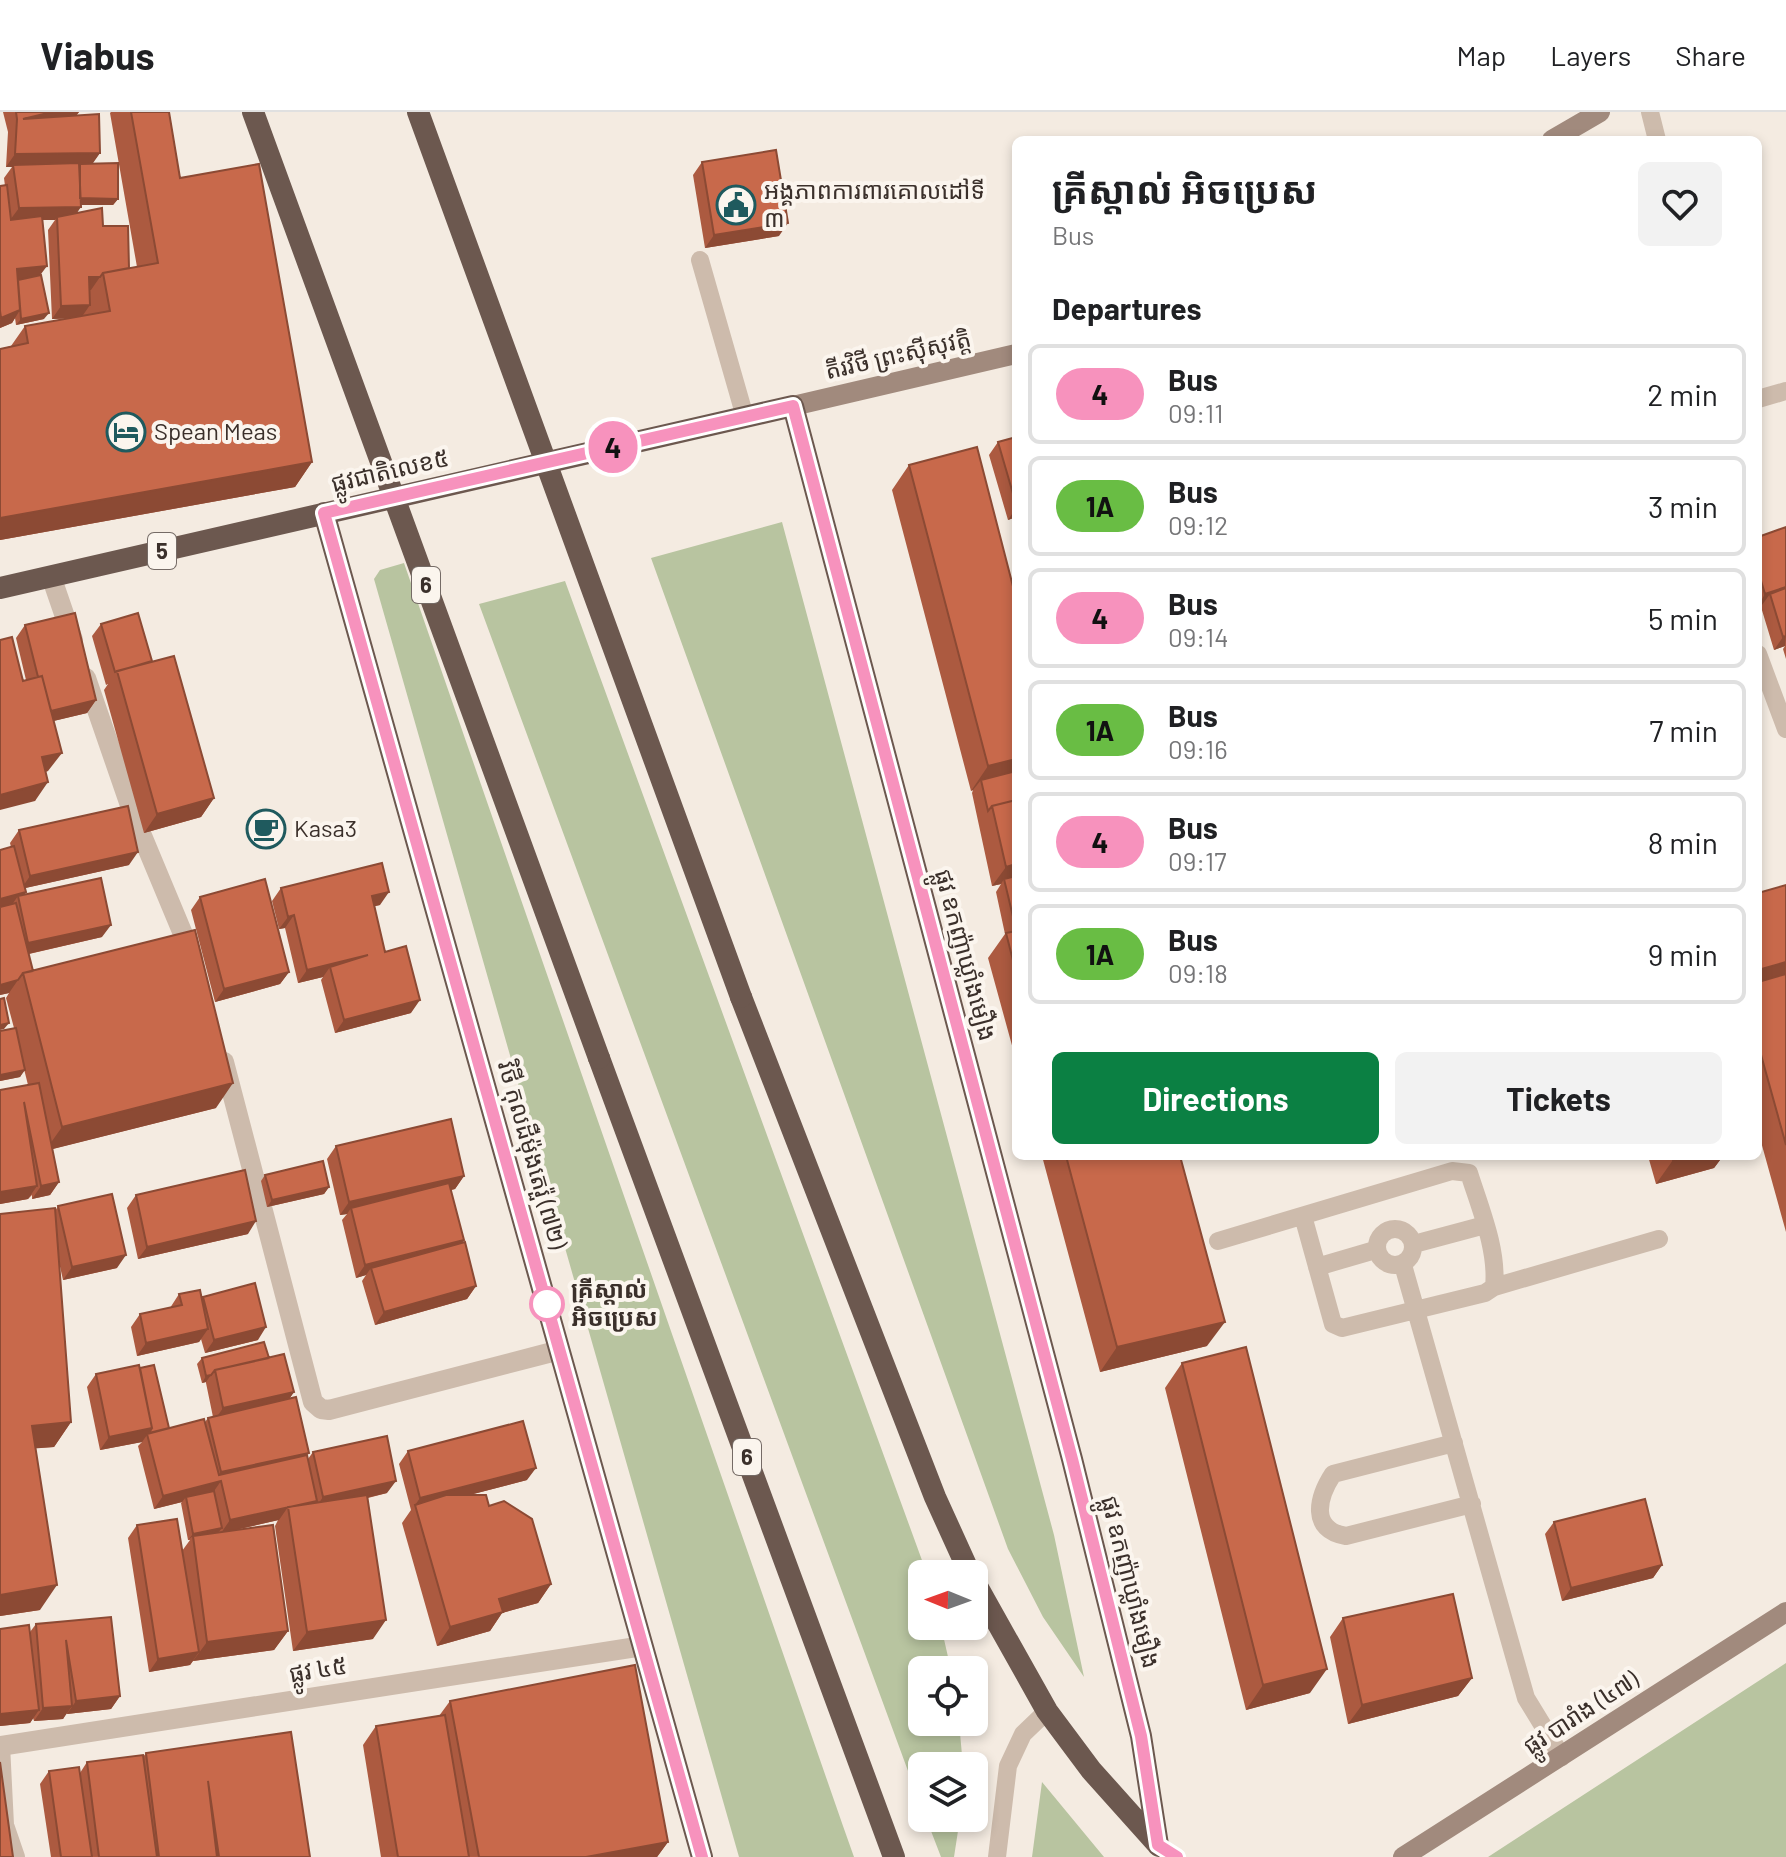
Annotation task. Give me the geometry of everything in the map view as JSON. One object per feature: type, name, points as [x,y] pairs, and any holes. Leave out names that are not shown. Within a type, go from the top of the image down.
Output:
[{"type":"highway","name":"6","points":[[253,112],[894,1857]]},
{"type":"highway","points":[[418,112],[741,997],[935,1497],[964,1560]]},
{"type":"highway","name":"ផ្លូវជាតិលេខ៥","points":[[0,588],[793,406]]},
{"type":"highway","name":"ផ្លូវ ឧកញ៉ាឃ្លាំងមឿង","points":[[793,406],[1072,1459],[1167,1853]]},
{"type":"highway","name":"វិថី កុលដឺម៉ុងតេរ៉ួ (៧២)","points":[[324,513],[702,1857]]},
{"type":"highway","points":[[988,1606],[1047,1711],[1091,1770],[1167,1853]]},
{"type":"main road","points":[[1559,136],[1600,112]]},
{"type":"main road","name":"តីរវិថី ព្រះស៊ីសុវត្តិ","points":[[793,406],[1012,355]]},
{"type":"main road","name":"ផ្លូវ បារាំង (៤៧)","points":[[1403,1857],[1786,1612]]},
{"type":"street","points":[[51,576],[133,814],[198,973]]},
{"type":"street","points":[[219,1045],[313,1402],[321,1409],[329,1410],[560,1350]]},
{"type":"street","name":"ផ្លូវ ៤៥","points":[[1,1746],[643,1646]]},
{"type":"lane","points":[[1650,112],[1656,136]]},
{"type":"lane","points":[[700,260],[745,417]]},
{"type":"lane","points":[[1762,398],[1786,391]]},
{"type":"lane","points":[[1762,665],[1786,729]]},
{"type":"lane","points":[[1218,1241],[1380,1194],[1459,1163],[1469,1173],[1485,1225],[1495,1275],[1494,1287]]},
{"type":"lane","points":[[1380,1194],[1390,1228]]},
{"type":"lane","points":[[1303,1216],[1333,1324],[1342,1328],[1485,1293],[1494,1287],[1659,1239]]},
{"type":"lane","points":[[1414,1244],[1485,1225]]},
{"type":"lane","points":[[1375,1250],[1379,1236],[1390,1228],[1405,1230],[1414,1244],[1411,1257],[1403,1265]]},
{"type":"lane","points":[[1317,1267],[1375,1250]]},
{"type":"lane","points":[[1375,1250],[1384,1263],[1403,1265]]},
{"type":"lane","points":[[1403,1265],[1526,1698],[1562,1757]]},
{"type":"lane","points":[[1454,1443],[1333,1474],[1319,1495],[1322,1520],[1334,1534],[1346,1536],[1472,1504]]},
{"type":"lane","points":[[997,1857],[1008,1766],[1023,1734],[1047,1711]]},
{"type":"lane","points":[[1,1746],[5,1825],[16,1857]]},
{"type":"green space","points":[[782,522],[1054,1535],[1084,1677],[1043,1617],[1008,1549],[651,558]]},
{"type":"green space","points":[[404,563],[854,1857],[739,1857],[374,579],[380,570]]},
{"type":"green space","points":[[565,581],[922,1560],[908,1560],[908,1640],[944,1640],[948,1656],[908,1656],[908,1736],[960,1736],[962,1752],[908,1752],[908,1771],[479,604]]},
{"type":"green space","points":[[1786,1663],[1786,1857],[1488,1857]]},
{"type":"green space","points":[[1042,1782],[1104,1857],[1032,1857]]},
{"type":"green space","points":[[931,1832],[958,1832],[954,1857],[941,1857]]},
{"type":"building","points":[[16,112],[52,112],[23,119],[99,114],[100,153],[15,154]]},
{"type":"building","points":[[131,112],[169,112],[180,178],[259,164],[312,462],[0,518],[0,349],[28,343],[25,326],[110,311],[103,273],[158,263]]},
{"type":"building","name":"អង្គភាពការពារគោលដៅទី ៣","points":[[776,150],[788,223],[714,235],[702,162]]},
{"type":"building","points":[[79,163],[81,207],[19,208],[13,165]]},
{"type":"building","points":[[118,163],[118,199],[80,198],[80,164]]},
{"type":"building","points":[[7,185],[11,220],[42,216],[47,266],[17,269],[20,310],[1,318],[0,186]]},
{"type":"building","points":[[102,208],[103,226],[128,226],[129,268],[103,273],[100,277],[89,277],[90,305],[61,306],[57,217]]},
{"type":"building","points":[[41,275],[49,313],[21,319],[18,280]]},
{"type":"building","points":[[1012,438],[1012,490],[998,442]]},
{"type":"building","points":[[977,447],[1012,583],[1012,760],[988,766],[909,465]]},
{"type":"building","points":[[1786,527],[1786,587],[1765,594],[1762,584],[1762,536]]},
{"type":"building","points":[[1786,588],[1786,636],[1783,637],[1770,594]]},
{"type":"building","points":[[75,613],[96,700],[51,711],[42,676],[38,677],[25,625]]},
{"type":"building","points":[[138,613],[152,661],[115,672],[101,624]]},
{"type":"building","points":[[12,637],[23,681],[42,676],[62,753],[42,757],[48,782],[0,795],[0,640]]},
{"type":"building","points":[[174,656],[214,798],[157,814],[117,671]]},
{"type":"building","points":[[1012,772],[1012,801],[992,806],[988,811],[981,780]]},
{"type":"building","points":[[1012,801],[1012,865],[1006,867],[992,806]]},
{"type":"building","points":[[128,806],[138,852],[30,876],[19,830]]},
{"type":"building","points":[[14,846],[26,892],[0,899],[0,850]]},
{"type":"building","points":[[382,863],[389,892],[372,896],[385,952],[406,946],[420,1000],[344,1020],[330,967],[368,955],[307,970],[294,915],[288,917],[281,888]]},
{"type":"building","points":[[1012,877],[1012,912],[1004,879]]},
{"type":"building","points":[[101,878],[111,925],[28,943],[18,896]]},
{"type":"building","points":[[265,879],[289,972],[224,989],[200,897]]},
{"type":"building","points":[[1786,885],[1786,962],[1762,969],[1762,892]]},
{"type":"building","points":[[16,903],[33,971],[23,973],[18,980],[0,985],[0,907]]},
{"type":"building","points":[[195,930],[233,1083],[62,1127],[23,973]]},
{"type":"building","points":[[1012,932],[1012,956],[1006,933]]},
{"type":"building","points":[[1786,974],[1786,1145],[1762,1058],[1762,981]]},
{"type":"building","points":[[4,998],[9,1023],[0,1025],[0,999]]},
{"type":"building","points":[[16,1028],[25,1070],[0,1075],[0,1031]]},
{"type":"building","points":[[39,1083],[59,1182],[41,1186],[24,1102],[37,1186],[0,1192],[0,1090]]},
{"type":"building","points":[[451,1119],[464,1176],[349,1202],[336,1146]]},
{"type":"building","points":[[1067,1160],[1181,1160],[1225,1322],[1117,1347]]},
{"type":"building","points":[[323,1161],[329,1187],[272,1200],[265,1175]]},
{"type":"building","points":[[245,1170],[256,1221],[147,1247],[136,1195]]},
{"type":"building","points":[[449,1183],[464,1240],[365,1265],[351,1208]]},
{"type":"building","points":[[112,1194],[126,1255],[72,1267],[58,1206]]},
{"type":"building","points":[[55,1208],[71,1422],[32,1426],[57,1585],[0,1595],[0,1214]]},
{"type":"building","points":[[465,1242],[476,1286],[384,1312],[371,1268]]},
{"type":"building","points":[[255,1283],[266,1327],[214,1340],[203,1297]]},
{"type":"building","points":[[200,1290],[208,1329],[146,1343],[140,1314],[182,1305],[179,1294]]},
{"type":"building","points":[[264,1342],[269,1358],[215,1370],[206,1376],[202,1358]]},
{"type":"building","points":[[1246,1347],[1327,1669],[1263,1685],[1182,1363]]},
{"type":"building","points":[[284,1354],[294,1392],[223,1408],[215,1370]]},
{"type":"building","points":[[139,1365],[152,1428],[109,1437],[96,1374]]},
{"type":"building","points":[[154,1365],[169,1428],[149,1433],[152,1428],[140,1368]]},
{"type":"building","points":[[296,1397],[309,1453],[221,1472],[208,1418]]},
{"type":"building","points":[[204,1419],[219,1475],[307,1455],[317,1501],[230,1520],[221,1481],[163,1496],[147,1434]]},
{"type":"building","points":[[523,1421],[536,1468],[420,1498],[408,1451]]},
{"type":"building","points":[[387,1436],[396,1481],[323,1497],[313,1452]]},
{"type":"building","points":[[214,1491],[222,1528],[193,1534],[186,1497]]},
{"type":"building","points":[[367,1495],[386,1620],[307,1632],[288,1507]]},
{"type":"building","points":[[446,1495],[486,1495],[489,1506],[504,1501],[532,1519],[551,1584],[499,1599],[503,1612],[450,1627],[415,1505]]},
{"type":"building","points":[[1645,1499],[1662,1565],[1571,1588],[1554,1522]]},
{"type":"building","points":[[177,1519],[199,1652],[158,1659],[137,1525]]},
{"type":"building","points":[[273,1525],[288,1631],[207,1642],[193,1536]]},
{"type":"building","points":[[1453,1594],[1472,1678],[1362,1705],[1343,1618]]},
{"type":"building","points":[[111,1617],[120,1696],[76,1701],[66,1640],[72,1706],[43,1708],[36,1624]]},
{"type":"building","points":[[29,1625],[39,1710],[0,1714],[0,1629]]},
{"type":"building","points":[[635,1665],[668,1842],[586,1857],[479,1857],[450,1701]]},
{"type":"building","points":[[445,1715],[469,1857],[398,1857],[376,1726]]},
{"type":"building","points":[[291,1732],[310,1857],[219,1857],[208,1781],[217,1857],[159,1857],[146,1753]]},
{"type":"building","points":[[143,1755],[157,1857],[99,1857],[87,1762]]},
{"type":"building","points":[[0,1762],[13,1857],[0,1857]]},
{"type":"building","points":[[79,1767],[92,1857],[61,1857],[49,1771]]},
{"type":"bus line","name":"4","points":[[702,1857],[324,513],[793,406],[1072,1459],[1141,1736],[1158,1845],[1177,1857]]},
{"type":"place","name":"អង្គភាពការពារគោលដៅទី ៣","points":[[736,205]]},
{"type":"place","name":"Spean Meas","points":[[126,432]]},
{"type":"place","name":"Kasa3","points":[[266,829]]},
{"type":"place","name":"គ្រីស្តាល់ អិចប្រេស","points":[[547,1304]]}]
